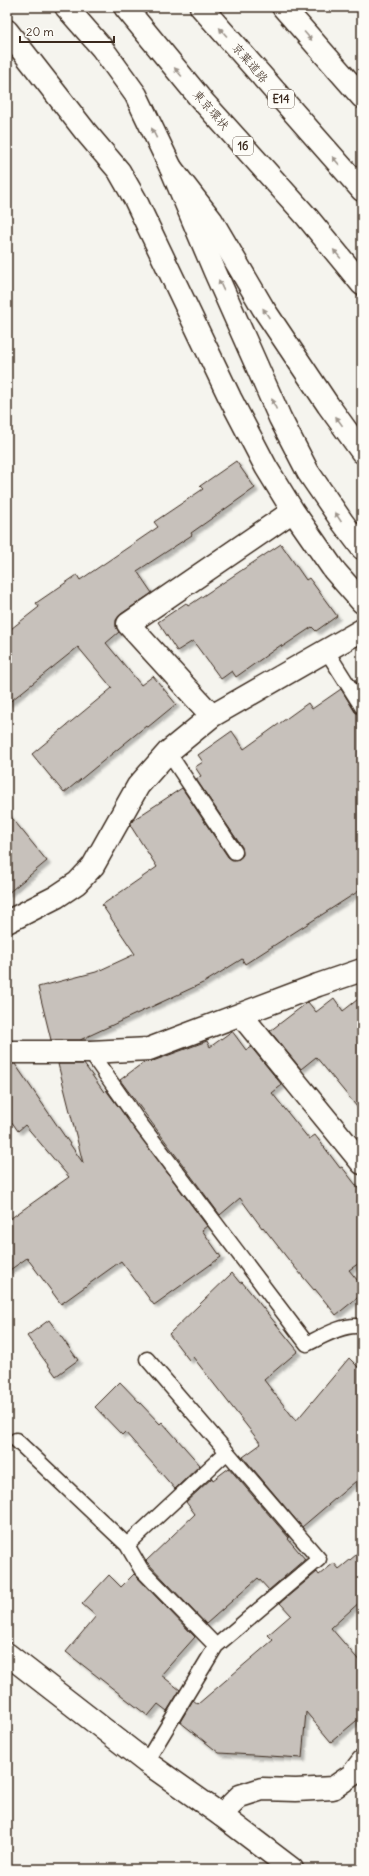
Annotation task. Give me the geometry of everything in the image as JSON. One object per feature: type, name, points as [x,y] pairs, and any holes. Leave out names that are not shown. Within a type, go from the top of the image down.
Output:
[{"type":"main road","points":[[66,7],[102,48],[136,95],[171,168],[215,272],[280,418],[308,472],[362,548]]},
{"type":"main road","name":"東京環状","points":[[125,7],[199,96],[307,217],[362,284]]},
{"type":"main road","name":"京葉道路","points":[[201,7],[362,190]]},
{"type":"main road","points":[[283,7],[362,97]]},
{"type":"main road","points":[[9,37],[119,171],[135,199],[230,398],[266,467],[293,511],[334,570],[362,602]]},
{"type":"main road","points":[[171,168],[212,221],[262,308],[362,452]]},
{"type":"main road","points":[[212,716],[128,624],[293,511]]},
{"type":"main road","points":[[7,922],[77,883],[93,866],[138,786],[168,752],[212,716],[362,630]]},
{"type":"main road","points":[[7,1052],[90,1052],[149,1049],[318,985],[362,970]]},
{"type":"main road","points":[[241,1015],[362,1163]]},
{"type":"main road","points":[[7,1654],[146,1762],[221,1815],[292,1869]]},
{"type":"main road","points":[[221,1815],[240,1796],[262,1789],[296,1790],[333,1788],[352,1775],[362,1762]]},
{"type":"lane","points":[[326,650],[362,707]]},
{"type":"lane","points":[[168,752],[235,852]]},
{"type":"lane","points":[[90,1052],[139,1122],[307,1344],[337,1330],[358,1326],[362,1327]]},
{"type":"lane","points":[[146,1762],[216,1646],[319,1559],[147,1359]]},
{"type":"lane","points":[[16,1440],[127,1545],[141,1569],[216,1646]]},
{"type":"lane","points":[[127,1545],[227,1452]]},
{"type":"building","points":[[236,461],[255,488],[191,533],[192,535],[137,571],[152,593],[121,614],[116,620],[116,627],[119,632],[106,643],[141,685],[153,676],[176,704],[148,727],[146,726],[64,793],[32,754],[112,688],[78,647],[7,704],[7,632],[39,607],[36,603],[77,575],[80,580],[158,527],[154,522],[203,489],[200,486]]},
{"type":"building","points":[[281,544],[306,580],[309,578],[337,616],[316,631],[312,627],[282,647],[281,645],[236,677],[232,671],[221,679],[193,641],[177,651],[158,622],[186,603],[188,606]]},
{"type":"building","points":[[362,675],[362,691],[355,680]]},
{"type":"building","points":[[341,689],[355,712],[362,715],[362,889],[245,964],[242,959],[205,982],[80,1040],[51,1040],[38,987],[96,972],[135,954],[102,905],[157,867],[130,825],[133,820],[182,788],[228,857],[232,860],[239,859],[243,855],[242,847],[196,779],[201,776],[195,767],[203,762],[198,755],[232,731],[244,749],[308,703],[312,709]]},
{"type":"building","points":[[7,812],[47,861],[7,894]]},
{"type":"building","points":[[362,996],[362,1113],[316,1057],[301,1069],[270,1031],[308,1002],[316,1012],[334,998],[343,1011]]},
{"type":"building","points":[[232,1031],[246,1050],[251,1047],[282,1085],[272,1093],[309,1139],[315,1135],[340,1168],[342,1167],[362,1193],[362,1261],[349,1270],[362,1286],[362,1294],[336,1315],[263,1227],[262,1228],[240,1198],[220,1215],[120,1080],[144,1062],[153,1061],[207,1041],[210,1047]]},
{"type":"building","points":[[7,1064],[15,1064],[83,1163],[58,1064],[84,1064],[104,1092],[106,1090],[207,1226],[202,1230],[221,1257],[154,1305],[121,1261],[61,1304],[27,1258],[7,1272],[7,1221],[69,1177],[25,1125],[18,1131],[7,1115]]},
{"type":"building","points":[[232,1273],[240,1283],[242,1282],[298,1351],[264,1380],[296,1421],[349,1358],[362,1371],[362,1476],[302,1527],[243,1457],[261,1444],[193,1357],[189,1360],[169,1334]]},
{"type":"building","points":[[49,1320],[78,1360],[56,1376],[27,1336]]},
{"type":"building","points":[[120,1382],[160,1424],[162,1422],[200,1465],[175,1489],[125,1432],[122,1435],[95,1407]]},
{"type":"building","points":[[229,1468],[305,1559],[269,1590],[258,1578],[206,1624],[146,1561],[195,1514],[186,1502],[212,1478],[213,1480]]},
{"type":"building","points":[[362,1550],[362,1600],[331,1628],[362,1664],[362,1716],[331,1742],[306,1712],[302,1758],[219,1753],[180,1722],[193,1700],[198,1704],[273,1640],[268,1635],[291,1615],[280,1603],[317,1572],[319,1575],[334,1563],[339,1569]]},
{"type":"building","points":[[134,1574],[195,1637],[161,1675],[180,1690],[167,1711],[158,1704],[148,1716],[66,1652],[96,1616],[82,1604],[109,1575],[121,1587]]}]
